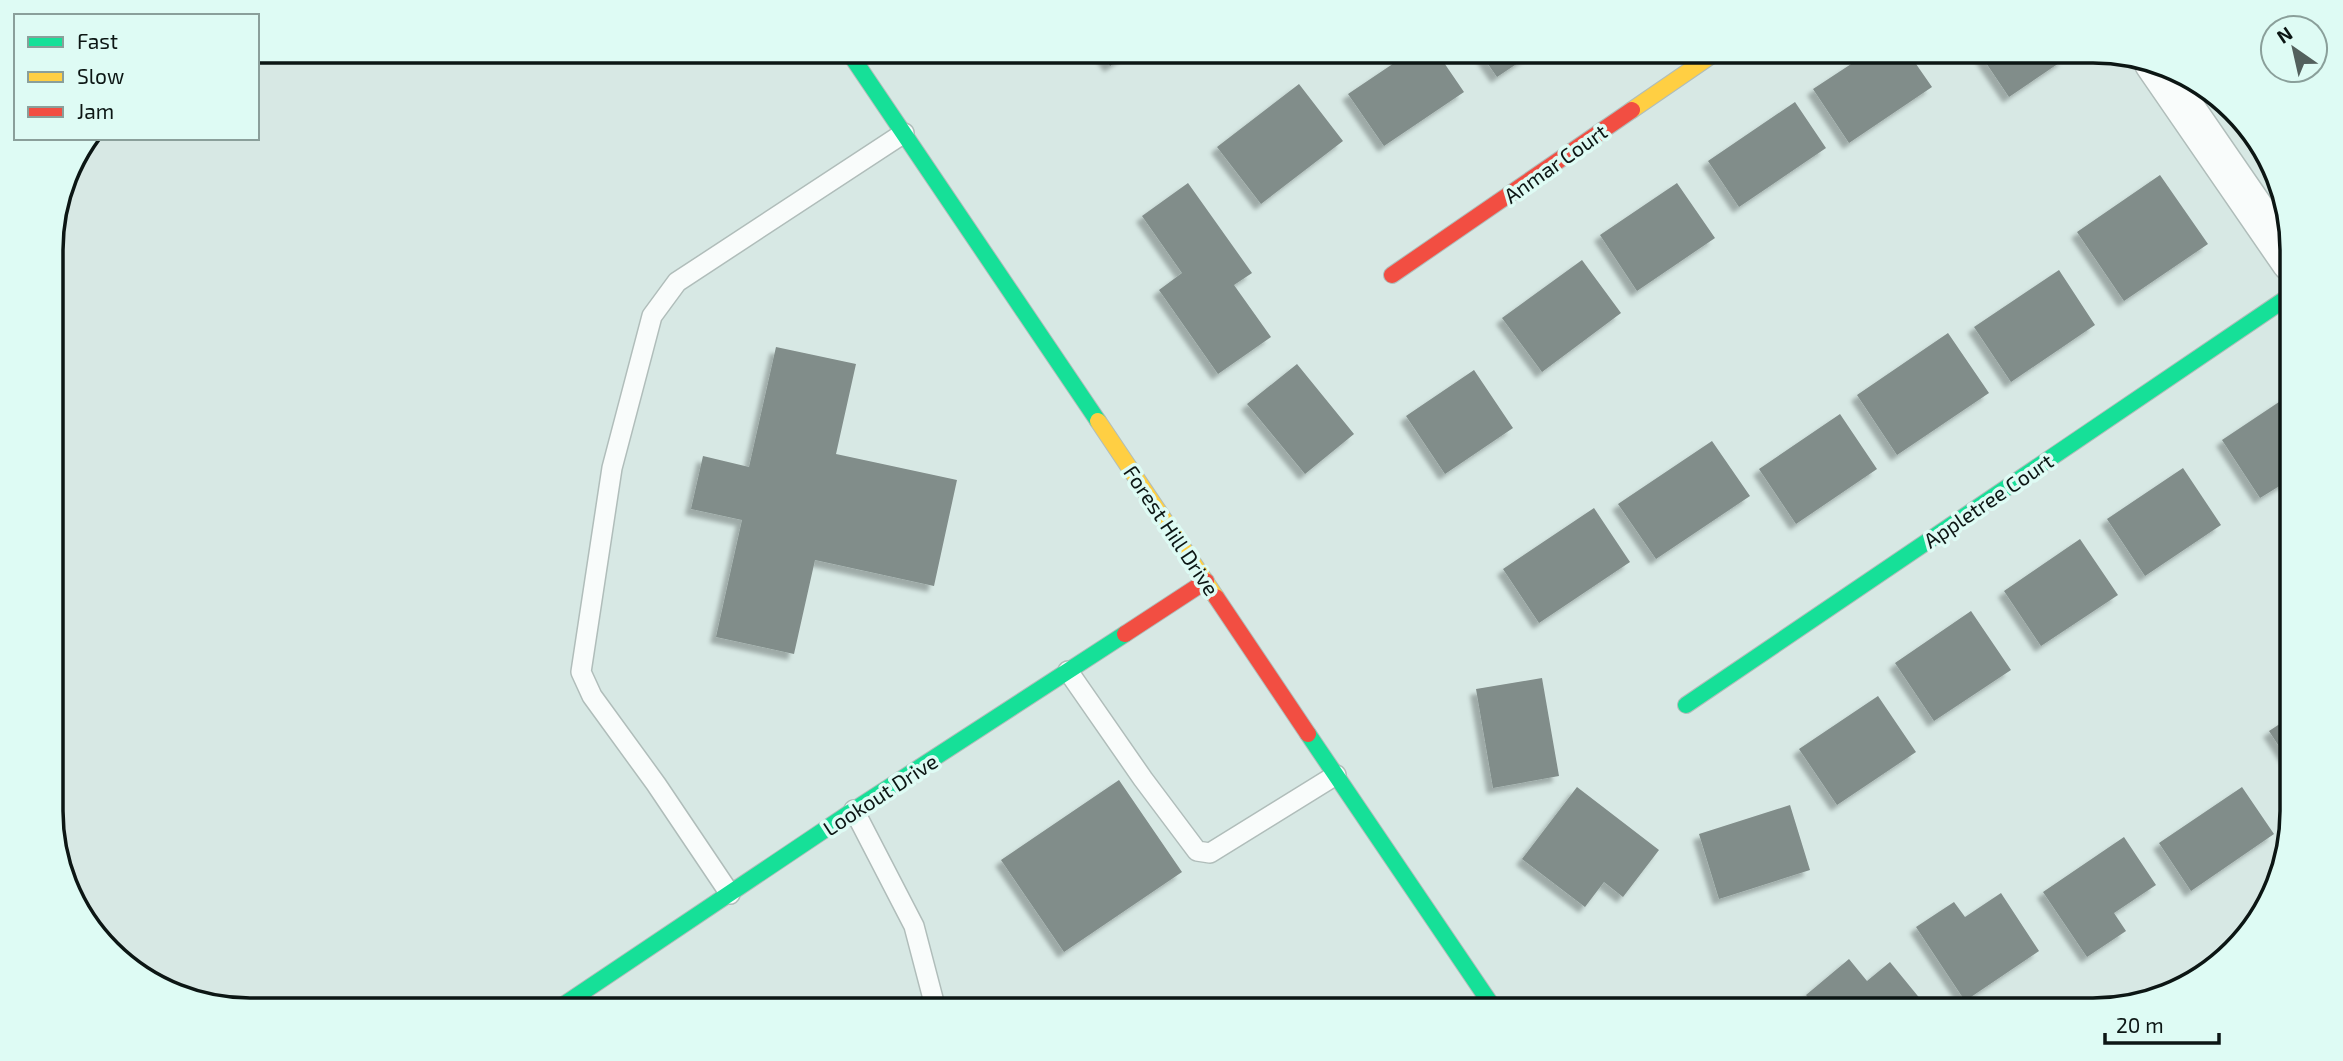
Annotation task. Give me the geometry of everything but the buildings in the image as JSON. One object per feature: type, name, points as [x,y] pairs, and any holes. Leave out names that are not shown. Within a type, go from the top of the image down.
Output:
[{"type":"street","name":"Forest Hill Drive","points":[[856,63],[1487,998]]},
{"type":"street","name":"Anmar Court","points":[[1392,275],[1701,63]]},
{"type":"street","points":[[2163,76],[2280,245]]},
{"type":"street","name":"Appletree Court","points":[[1686,705],[2280,303]]},
{"type":"street","name":"Lookout Drive","points":[[574,998],[854,810],[1206,581]]},
{"type":"lane","points":[[730,894],[656,784],[592,696],[581,672],[612,468],[652,316],[677,282],[904,133]]},
{"type":"lane","points":[[1068,671],[1197,851],[1210,853],[1336,775]]},
{"type":"lane","points":[[854,810],[914,926],[933,998]]},
{"type":"traffic: fast","points":[[856,63],[1098,421]]},
{"type":"traffic: fast","points":[[1686,705],[2280,302]]},
{"type":"traffic: fast","points":[[574,998],[854,810],[1125,634]]},
{"type":"traffic: fast","points":[[1308,734],[1487,998]]},
{"type":"traffic: slow","points":[[1632,110],[1701,63]]},
{"type":"traffic: slow","points":[[1098,421],[1216,597]]},
{"type":"traffic: jam","points":[[1392,275],[1632,110]]},
{"type":"traffic: jam","points":[[1125,634],[1206,581]]},
{"type":"traffic: jam","points":[[1216,597],[1308,734]]}]
